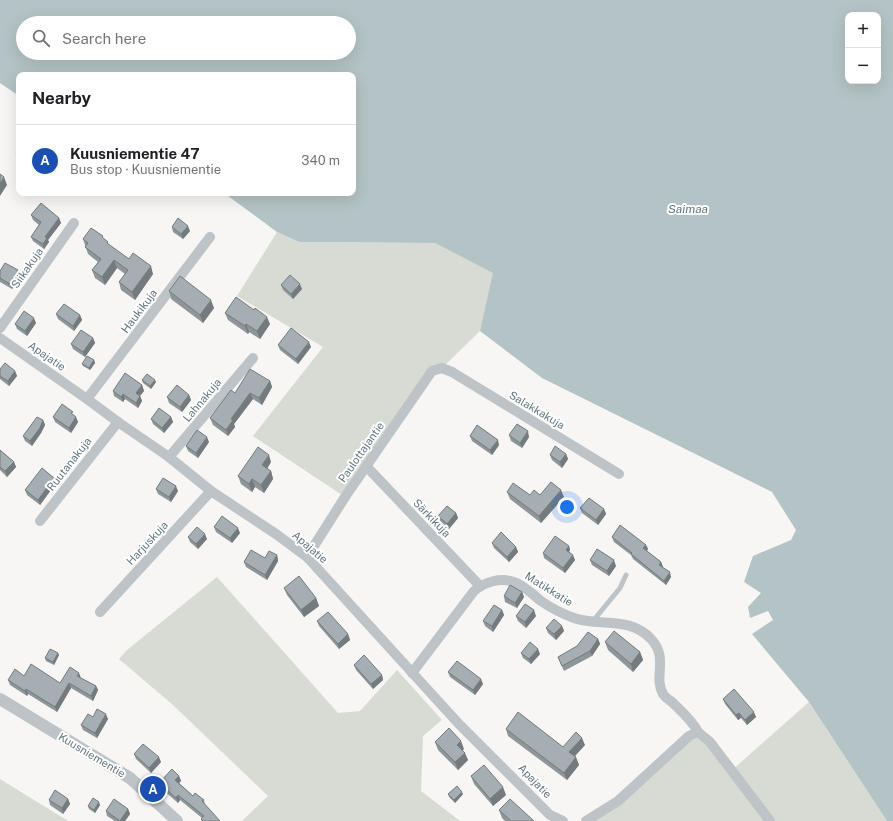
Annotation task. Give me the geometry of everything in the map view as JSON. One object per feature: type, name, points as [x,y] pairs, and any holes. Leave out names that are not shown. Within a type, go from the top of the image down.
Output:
[{"type":"street","name":"Siikakuja","points":[[0,328],[74,223]]},
{"type":"street","name":"Haukikuja","points":[[87,399],[210,237]]},
{"type":"street","name":"Apajatie","points":[[0,338],[169,457],[212,491],[276,534],[307,557],[458,723],[550,815],[563,821]]},
{"type":"street","name":"Lahnakuja","points":[[169,457],[253,358]]},
{"type":"street","name":"Paulottajantie","points":[[307,557],[345,497],[432,371],[442,368]]},
{"type":"street","name":"Salakkakuja","points":[[442,368],[452,372],[619,474]]},
{"type":"street","name":"Ruutanakuja","points":[[40,521],[118,422]]},
{"type":"street","name":"Särkikuja","points":[[366,466],[480,586]]},
{"type":"street","name":"Harjuskuja","points":[[100,612],[212,491]]},
{"type":"street","name":"Matikkatie","points":[[480,586],[488,582],[501,580],[514,582],[543,602],[574,618],[592,622],[614,622],[633,626],[643,632],[652,640],[658,649],[661,658],[659,683],[663,694],[694,724],[693,734],[710,742],[770,821]]},
{"type":"street","points":[[412,673],[474,591],[480,586]]},
{"type":"street","name":"Kuusniementie","points":[[0,699],[130,778],[177,821]]},
{"type":"street","points":[[586,821],[618,801],[693,734]]},
{"type":"lane","points":[[592,622],[620,588],[626,575]]},
{"type":"shaded area","points":[[277,232],[299,242],[435,243],[494,273],[480,331],[442,368],[432,371],[345,497],[253,436],[323,347],[237,296]]},
{"type":"shaded area","points":[[217,577],[338,713],[360,711],[397,670],[442,720],[423,736],[421,791],[460,821],[242,821],[268,796],[173,705],[119,659],[127,650]]},
{"type":"shaded area","points":[[809,702],[887,821],[586,821],[698,732],[732,770]]},
{"type":"shaded area","points":[[0,779],[68,821],[0,821]]},
{"type":"water","name":"Saimaa","points":[[0,0],[893,0],[893,821],[887,821],[809,702],[752,634],[773,620],[768,611],[750,618],[748,607],[761,593],[744,582],[753,556],[791,540],[796,530],[772,492],[542,378],[480,331],[493,273],[435,243],[299,242],[277,232],[228,196],[356,196],[356,72],[16,72],[16,94],[0,83]]},
{"type":"building","points":[[0,174],[4,177],[0,184]]},
{"type":"building","points":[[41,203],[59,218],[45,237],[47,238],[43,244],[31,237],[41,222],[31,215]]},
{"type":"building","points":[[178,218],[188,226],[181,234],[172,227]]},
{"type":"building","points":[[91,228],[103,236],[102,237],[108,242],[107,243],[129,259],[133,253],[151,266],[132,292],[119,282],[128,270],[114,260],[102,277],[92,270],[101,259],[85,247],[88,243],[83,239]]},
{"type":"building","points":[[5,263],[18,270],[10,284],[0,278],[0,271]]},
{"type":"building","points":[[290,275],[300,284],[291,294],[281,285]]},
{"type":"building","points":[[180,276],[211,300],[200,315],[169,291]]},
{"type":"building","points":[[236,297],[267,317],[257,331],[246,324],[245,326],[225,313]]},
{"type":"building","points":[[64,304],[80,315],[73,326],[56,314]]},
{"type":"building","points":[[24,311],[34,318],[25,331],[15,324]]},
{"type":"building","points":[[291,328],[309,342],[296,359],[278,345]]},
{"type":"building","points":[[81,330],[93,338],[83,352],[71,344]]},
{"type":"building","points":[[87,356],[94,360],[89,368],[82,364]]},
{"type":"building","points":[[5,363],[15,371],[8,381],[0,376],[0,369]]},
{"type":"building","points":[[250,369],[270,381],[259,398],[250,393],[231,419],[233,420],[226,430],[210,418],[231,390],[235,393]]},
{"type":"building","points":[[125,373],[142,385],[136,393],[140,396],[136,403],[123,394],[121,397],[113,391]]},
{"type":"building","points":[[147,374],[155,380],[150,386],[142,380]]},
{"type":"building","points":[[177,385],[189,395],[180,407],[167,397]]},
{"type":"building","points":[[62,404],[73,412],[71,413],[76,417],[69,428],[53,417]]},
{"type":"building","points":[[159,408],[171,417],[162,428],[151,419]]},
{"type":"building","points":[[37,417],[43,420],[40,428],[30,441],[23,436]]},
{"type":"building","points":[[517,424],[528,431],[520,443],[509,435]]},
{"type":"building","points":[[477,425],[498,440],[490,450],[470,436]]},
{"type":"building","points":[[197,430],[207,437],[196,453],[186,446]]},
{"type":"building","points":[[555,446],[566,454],[560,462],[550,455]]},
{"type":"building","points":[[258,447],[269,455],[262,465],[271,471],[261,485],[252,479],[249,484],[238,476]]},
{"type":"building","points":[[0,450],[14,462],[5,471],[0,467]]},
{"type":"building","points":[[42,468],[54,478],[38,500],[25,490]]},
{"type":"building","points":[[163,478],[176,486],[169,497],[156,489]]},
{"type":"building","points":[[551,482],[561,490],[539,516],[507,492],[513,483],[530,495],[534,490],[540,495]]},
{"type":"building","points":[[589,498],[604,509],[596,520],[580,508]]},
{"type":"building","points":[[447,506],[456,513],[447,524],[438,516]]},
{"type":"building","points":[[222,516],[238,528],[230,538],[214,527]]},
{"type":"building","points":[[620,525],[646,545],[643,548],[661,562],[659,565],[670,572],[664,581],[612,537]]},
{"type":"building","points":[[197,527],[205,534],[196,544],[188,537]]},
{"type":"building","points":[[501,532],[516,547],[507,557],[492,543]]},
{"type":"building","points":[[555,536],[569,546],[566,550],[573,555],[563,568],[543,553]]},
{"type":"building","points":[[597,549],[614,560],[607,571],[590,560]]},
{"type":"building","points":[[251,550],[265,558],[269,551],[277,555],[265,575],[244,562]]},
{"type":"building","points":[[299,576],[316,598],[301,610],[284,588]]},
{"type":"building","points":[[510,585],[522,592],[515,603],[504,596]]},
{"type":"building","points":[[525,604],[534,610],[525,622],[516,616]]},
{"type":"building","points":[[494,605],[502,610],[492,626],[483,621]]},
{"type":"building","points":[[328,612],[348,634],[338,644],[317,621]]},
{"type":"building","points":[[554,619],[562,626],[554,634],[546,628]]},
{"type":"building","points":[[614,631],[640,652],[631,664],[605,642]]},
{"type":"building","points":[[588,632],[598,639],[590,651],[562,666],[558,657],[577,646]]},
{"type":"building","points":[[530,642],[538,649],[529,659],[521,653]]},
{"type":"building","points":[[50,649],[58,653],[53,662],[45,658]]},
{"type":"building","points":[[364,655],[382,675],[371,684],[354,665]]},
{"type":"building","points":[[457,661],[481,679],[473,690],[448,672]]},
{"type":"building","points":[[31,664],[60,683],[70,667],[79,673],[77,676],[96,686],[91,696],[69,683],[55,707],[8,680],[15,669],[24,676]]},
{"type":"building","points":[[734,689],[754,712],[745,720],[739,713],[736,715],[723,699]]},
{"type":"building","points":[[97,709],[106,714],[95,733],[81,725],[88,714],[93,717]]},
{"type":"building","points":[[518,712],[563,747],[576,732],[582,738],[569,752],[576,757],[564,773],[506,729]]},
{"type":"building","points":[[449,728],[461,741],[457,745],[465,753],[455,762],[435,742]]},
{"type":"building","points":[[143,744],[159,757],[149,768],[134,754]]},
{"type":"building","points":[[484,765],[503,787],[490,799],[471,776]]},
{"type":"building","points":[[172,769],[179,776],[175,780],[193,796],[195,793],[204,800],[202,801],[220,821],[203,821],[201,819],[204,816],[178,795],[176,798],[159,783]]},
{"type":"building","points":[[457,786],[462,792],[454,800],[448,794]]},
{"type":"building","points":[[55,790],[68,799],[62,808],[49,800]]},
{"type":"building","points":[[93,798],[99,802],[94,810],[88,806]]},
{"type":"building","points":[[114,799],[128,809],[120,821],[106,811]]},
{"type":"building","points":[[510,799],[534,821],[511,821],[499,810]]},
{"type":"place","name":"Kuusniementie 47","points":[[153,789]]}]
